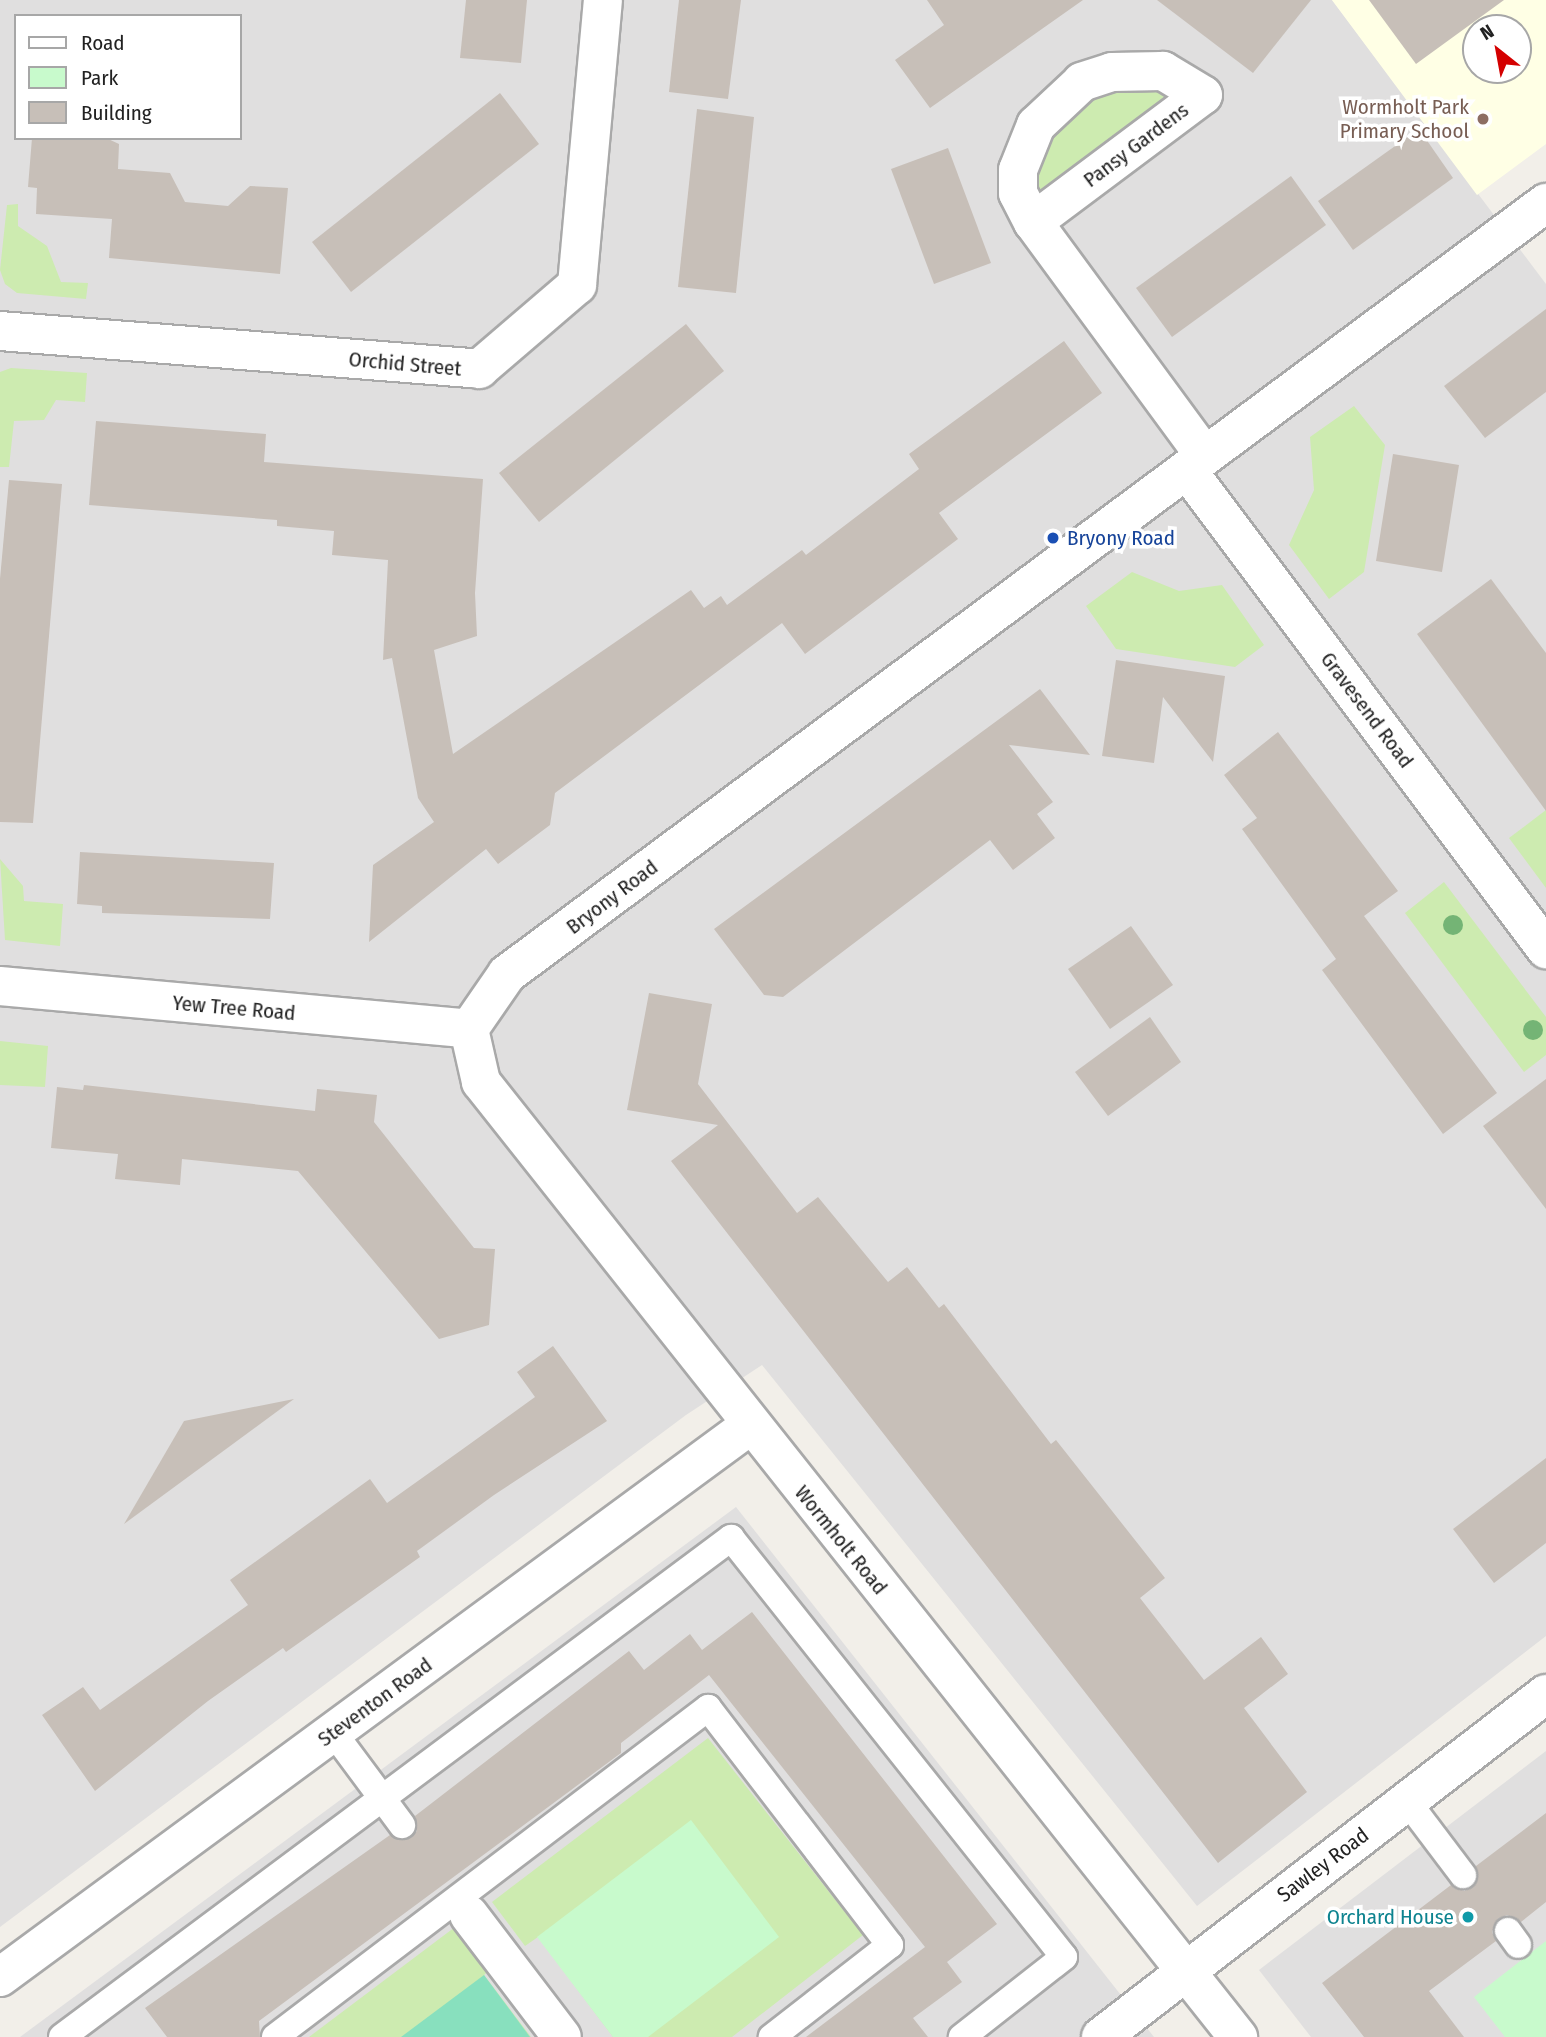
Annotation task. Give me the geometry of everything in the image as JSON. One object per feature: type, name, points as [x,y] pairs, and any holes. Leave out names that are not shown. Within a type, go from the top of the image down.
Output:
[{"type":"street","name":"Orchid Street","points":[[0,331],[480,369],[577,285],[603,0]]},
{"type":"street","name":"Pansy Gardens","points":[[1033,222],[1202,95],[1186,80],[1137,69],[1082,82],[1056,101],[1036,125],[1018,170],[1018,193],[1033,222],[1196,463]]},
{"type":"street","name":"Bryony Road","points":[[469,1030],[507,974],[1546,203]]},
{"type":"street","name":"Gravesend Road","points":[[1196,463],[1546,949]]},
{"type":"street","name":"Yew Tree Road","points":[[0,986],[469,1030]]},
{"type":"street","name":"Wormholt Road","points":[[469,1030],[481,1082],[749,1426],[1238,2037]]},
{"type":"street","name":"Steventon Road","points":[[0,1977],[749,1426]]},
{"type":"street","name":"Sawley Road","points":[[1101,2037],[1546,1694]]},
{"type":"street","points":[[457,1900],[562,2037]]},
{"type":"lane","points":[[62,2037],[731,1538],[1064,1956],[962,2037]]},
{"type":"lane","points":[[275,2037],[708,1708],[890,1945],[772,2037]]},
{"type":"lane","points":[[333,1732],[402,1825]]},
{"type":"lane","points":[[1407,1801],[1463,1875]]},
{"type":"shaded area","points":[[0,0],[1332,0],[1546,284],[1546,1636],[1197,1906],[762,1365],[686,1415],[0,1927]]},
{"type":"shaded area","name":"Wormholt Park Primary School","points":[[1332,0],[1546,0],[1546,144],[1477,195]]},
{"type":"shaded area","points":[[736,1507],[1154,2037],[20,2037]]},
{"type":"shaded area","points":[[1546,1751],[1546,2037],[1311,2037],[1259,1970]]},
{"type":"green space","points":[[1157,86],[1171,98],[1043,193],[1036,191],[1038,144],[1085,94]]},
{"type":"green space","points":[[18,204],[18,226],[47,246],[61,282],[88,283],[86,299],[17,293],[5,284],[0,270],[7,205]]},
{"type":"green space","points":[[11,368],[87,373],[85,402],[56,400],[44,420],[14,421],[9,467],[0,467],[0,372]]},
{"type":"green space","points":[[1354,406],[1385,445],[1364,572],[1329,599],[1289,545],[1314,490],[1310,437]]},
{"type":"green space","points":[[1132,572],[1179,591],[1222,585],[1264,645],[1235,667],[1116,649],[1086,606]]},
{"type":"green space","points":[[1546,810],[1546,888],[1509,838]]},
{"type":"green space","points":[[0,859],[23,886],[24,901],[63,904],[60,946],[5,940]]},
{"type":"green space","points":[[1444,882],[1546,1017],[1546,1055],[1524,1072],[1405,913]]},
{"type":"green space","points":[[0,1041],[48,1046],[45,1087],[0,1085]]},
{"type":"green space","points":[[708,1738],[863,1935],[732,2037],[613,2037],[538,1937],[525,1946],[492,1902]]},
{"type":"green space","points":[[691,1820],[779,1937],[648,2037],[613,2037],[537,1937]]},
{"type":"green space","points":[[459,1924],[492,1968],[484,1975],[531,2037],[309,2037]]},
{"type":"green space","points":[[1546,1941],[1546,2037],[1505,2037],[1474,1997]]},
{"type":"green space","points":[[484,1975],[530,2037],[401,2037]]},
{"type":"building","points":[[466,0],[527,0],[521,63],[460,58]]},
{"type":"building","points":[[679,0],[741,0],[728,99],[669,92]]},
{"type":"building","points":[[927,0],[1083,0],[930,108],[895,60],[944,25]]},
{"type":"building","points":[[1157,0],[1311,0],[1253,73]]},
{"type":"building","points":[[1369,0],[1504,0],[1485,14],[1462,14],[1462,31],[1416,64]]},
{"type":"building","points":[[500,93],[539,144],[351,292],[312,242]]},
{"type":"building","points":[[697,109],[754,117],[736,293],[678,287]]},
{"type":"building","points":[[1419,129],[1453,178],[1353,250],[1318,201]]},
{"type":"building","points":[[32,140],[110,140],[119,144],[118,169],[170,173],[185,202],[228,206],[250,186],[288,188],[280,274],[109,258],[112,219],[36,214],[37,188],[28,187]]},
{"type":"building","points":[[948,148],[991,263],[934,284],[891,169]]},
{"type":"building","points":[[1291,176],[1326,225],[1172,337],[1136,288]]},
{"type":"building","points":[[1546,309],[1546,392],[1485,438],[1444,386]]},
{"type":"building","points":[[686,324],[724,371],[539,522],[499,473]]},
{"type":"building","points":[[1064,341],[1102,393],[939,513],[958,539],[805,654],[782,623],[555,793],[550,825],[498,864],[486,849],[369,942],[373,865],[434,822],[418,798],[392,658],[383,660],[388,560],[332,555],[334,531],[277,526],[277,520],[89,505],[96,421],[266,434],[264,462],[483,479],[475,593],[477,636],[434,650],[453,754],[691,590],[704,608],[721,596],[727,605],[802,550],[806,555],[919,469],[909,454]]},
{"type":"building","points":[[1393,454],[1459,465],[1442,572],[1376,561]]},
{"type":"building","points":[[9,480],[62,484],[33,823],[0,822],[0,579]]},
{"type":"building","points":[[1491,579],[1546,653],[1546,811],[1417,634]]},
{"type":"building","points":[[1116,660],[1225,676],[1213,762],[1163,697],[1154,763],[1102,756]]},
{"type":"building","points":[[1040,689],[1090,755],[1009,745],[1053,802],[1037,814],[1055,838],[1013,870],[990,840],[783,997],[764,995],[714,929]]},
{"type":"building","points":[[1278,732],[1398,891],[1364,916],[1497,1093],[1443,1134],[1322,970],[1336,959],[1242,829],[1257,818],[1224,775]]},
{"type":"building","points":[[80,852],[274,863],[270,919],[102,913],[102,906],[77,904]]},
{"type":"building","points":[[1131,926],[1173,985],[1110,1029],[1068,969]]},
{"type":"building","points":[[649,993],[712,1004],[698,1084],[797,1213],[818,1197],[888,1282],[907,1267],[939,1308],[944,1304],[1051,1444],[1056,1440],[1165,1578],[1140,1598],[1204,1680],[1261,1637],[1288,1674],[1244,1708],[1307,1792],[1218,1863],[671,1161],[718,1125],[627,1110]]},
{"type":"building","points":[[1150,1017],[1181,1062],[1108,1116],[1075,1072]]},
{"type":"building","points":[[1546,1079],[1546,1209],[1483,1126]]},
{"type":"building","points":[[84,1085],[315,1111],[317,1089],[377,1095],[374,1122],[474,1248],[495,1249],[489,1325],[439,1339],[298,1171],[182,1159],[180,1185],[115,1179],[118,1154],[51,1148],[57,1087],[83,1090]]},
{"type":"building","points":[[553,1346],[607,1421],[494,1495],[417,1551],[420,1557],[286,1652],[283,1648],[208,1701],[95,1791],[42,1715],[83,1687],[100,1710],[248,1605],[230,1580],[370,1479],[387,1503],[535,1397],[517,1372]]},
{"type":"building","points":[[294,1399],[124,1524],[184,1421]]},
{"type":"building","points":[[1546,1458],[1546,1543],[1494,1583],[1453,1529]]},
{"type":"building","points":[[752,1612],[997,1924],[947,1962],[962,1982],[913,2018],[928,2037],[806,2037],[925,1947],[709,1675],[621,1743],[621,1753],[259,2021],[260,2037],[167,2037],[145,2008],[390,1835],[411,1838],[417,1831],[415,1816],[629,1651],[644,1670],[690,1634],[702,1650]]},
{"type":"building","name":"Orchard House","points":[[1546,1813],[1546,1902],[1521,1922],[1507,1915],[1498,1919],[1492,1932],[1496,1941],[1429,1991],[1464,2037],[1364,2037],[1322,1983],[1451,1885],[1464,1891],[1473,1887],[1476,1866]]},
{"type":"place","name":"Wormholt Park Primary School","points":[[1483,119]]},
{"type":"place","name":"Bryony Road","points":[[1053,538]]},
{"type":"place","name":"Orchard House","points":[[1468,1917]]}]
